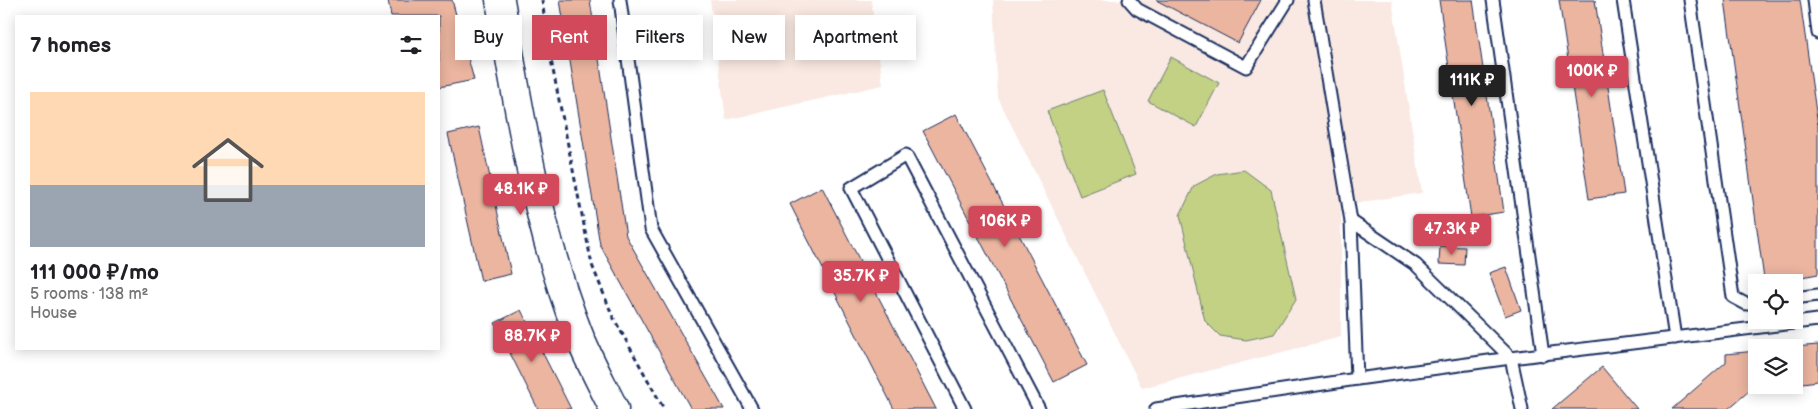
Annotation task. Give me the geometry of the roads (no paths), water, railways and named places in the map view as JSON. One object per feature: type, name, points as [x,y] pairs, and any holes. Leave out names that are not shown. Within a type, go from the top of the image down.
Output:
[{"type":"street","points":[[500,0],[521,123],[555,266],[578,335],[614,409]]},
{"type":"lane","points":[[620,0],[651,228],[752,409]]},
{"type":"lane","points":[[1129,0],[1137,9],[1246,67],[1288,0]]},
{"type":"lane","points":[[1314,0],[1351,221],[1357,379]]},
{"type":"lane","points":[[1493,0],[1543,355]]},
{"type":"lane","points":[[1623,0],[1675,338]]},
{"type":"lane","points":[[1690,0],[1733,298],[1748,304]]},
{"type":"lane","points":[[1814,0],[1818,33]]},
{"type":"lane","points":[[965,409],[852,188],[906,155],[1039,409]]},
{"type":"lane","points":[[1351,221],[1416,265],[1511,358],[1522,409]]},
{"type":"lane","points":[[1803,297],[1818,295]]},
{"type":"lane","points":[[1156,409],[1511,358],[1818,320]]}]
